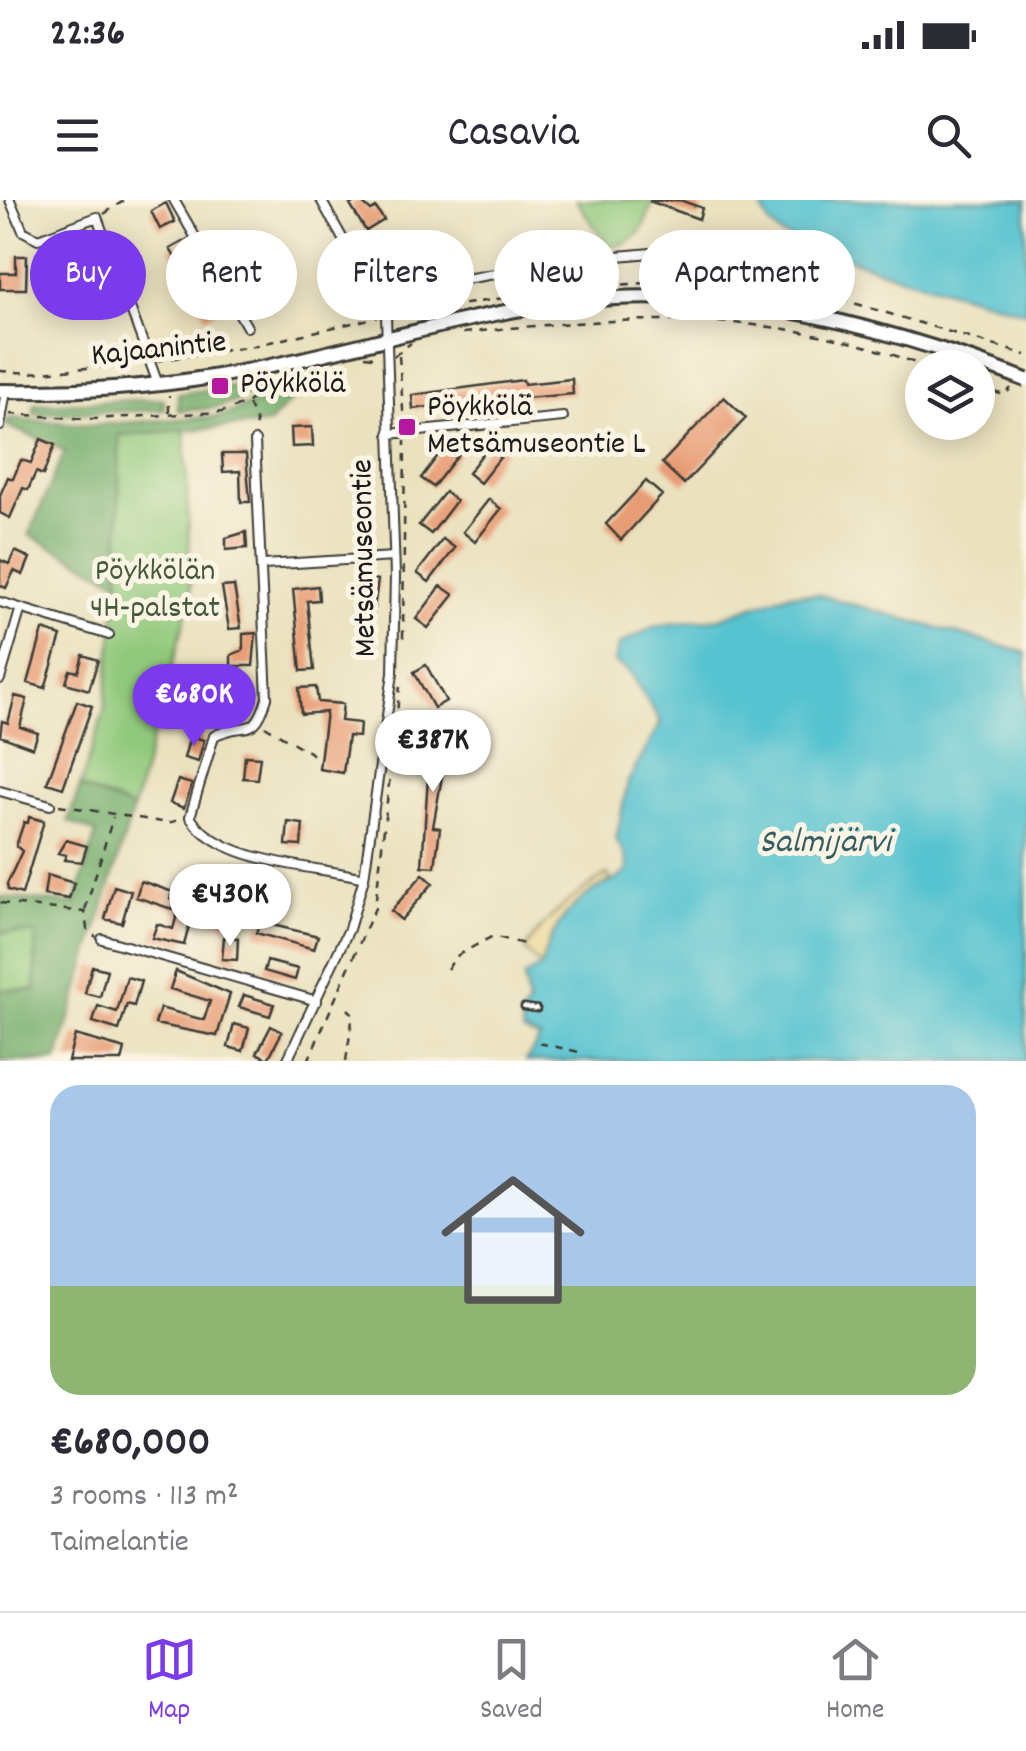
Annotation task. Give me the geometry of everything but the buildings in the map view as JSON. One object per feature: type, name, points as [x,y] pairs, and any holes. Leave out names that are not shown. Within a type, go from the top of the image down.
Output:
[{"type":"main road","name":"Kajaanintie","points":[[3,391],[164,383],[274,364],[412,329],[582,301],[639,301]]},
{"type":"main road","name":"Kajaanintie","points":[[827,320],[933,344],[1026,380]]},
{"type":"street","points":[[10,200],[23,232],[38,239],[96,217],[164,383]]},
{"type":"street","points":[[174,200],[247,327]]},
{"type":"street","points":[[320,200],[337,230]]},
{"type":"street","points":[[474,277],[639,255]]},
{"type":"street","name":"Metsämuseontie","points":[[287,1061],[349,929],[364,878],[392,674],[394,557],[386,320]]},
{"type":"street","points":[[0,426],[3,391]]},
{"type":"street","points":[[390,434],[563,417]]},
{"type":"street","points":[[255,441],[268,698],[260,721],[252,728],[214,736],[190,817],[202,836],[223,844],[276,861],[364,878]]},
{"type":"street","points":[[264,565],[394,557]]},
{"type":"street","points":[[0,602],[109,635]]},
{"type":"street","points":[[0,680],[20,611]]},
{"type":"street","points":[[0,791],[50,805]]},
{"type":"street","points":[[102,939],[318,997]]},
{"type":"lane","points":[[524,1007],[536,1009]]},
{"type":"path","points":[[96,217],[126,200]]},
{"type":"path","points":[[360,353],[370,359],[399,355],[414,341],[411,320]]},
{"type":"path","points":[[462,333],[588,320],[736,322],[848,342],[905,361]]},
{"type":"path","points":[[4,413],[91,419],[222,412],[306,368]]},
{"type":"path","points":[[164,383],[169,414]]},
{"type":"path","points":[[995,392],[1005,395],[1012,388]]},
{"type":"path","points":[[247,402],[256,421],[255,441]]},
{"type":"path","points":[[260,721],[314,754]]},
{"type":"path","points":[[50,805],[168,822],[190,817]]},
{"type":"path","points":[[102,939],[87,929],[85,912],[113,815]]},
{"type":"path","points":[[0,904],[85,912]]},
{"type":"path","points":[[447,969],[458,955],[494,936],[524,944]]},
{"type":"path","points":[[318,997],[338,999]]},
{"type":"path","points":[[346,1061],[352,1014],[348,1009]]},
{"type":"path","points":[[539,1043],[584,1053]]},
{"type":"green space","points":[[576,200],[653,200],[641,230],[628,242],[619,245],[619,230],[597,230]]},
{"type":"green space","points":[[313,378],[268,424],[119,435],[119,582],[29,535],[65,451],[6,425],[9,418],[91,425],[222,416]]},
{"type":"green space","points":[[252,383],[256,387],[230,404],[178,411],[178,394]]},
{"type":"green space","points":[[164,399],[164,410],[34,414],[35,404]]},
{"type":"green space","name":"Pöykkölän 4H-palstat","points":[[185,430],[191,597],[133,809],[80,787],[104,712],[119,582],[119,434]]},
{"type":"green space","points":[[80,787],[133,809],[57,1061],[0,1061],[0,990],[35,990],[36,934],[0,932],[0,897],[75,904],[96,833],[68,821]]},
{"type":"green space","points":[[0,932],[36,934],[35,990],[0,990]]},
{"type":"sand","points":[[608,874],[611,880],[586,896],[557,927],[541,967],[525,949],[533,937],[562,907]]},
{"type":"water","points":[[758,200],[1026,200],[1026,312],[855,261],[855,230],[776,230]]},
{"type":"water","name":"Salmijärvi","points":[[791,593],[820,595],[1026,653],[1026,1061],[526,1061],[540,1038],[523,1032],[520,1017],[528,1005],[524,977],[541,967],[554,933],[575,905],[625,872],[626,860],[616,839],[628,782],[661,722],[630,673],[614,662],[619,645],[655,626],[720,618]]},
{"type":"place","name":"Pöykkölä","points":[[220,386]]},
{"type":"place","name":"Pöykkölä Metsämuseontie L","points":[[407,427]]}]
